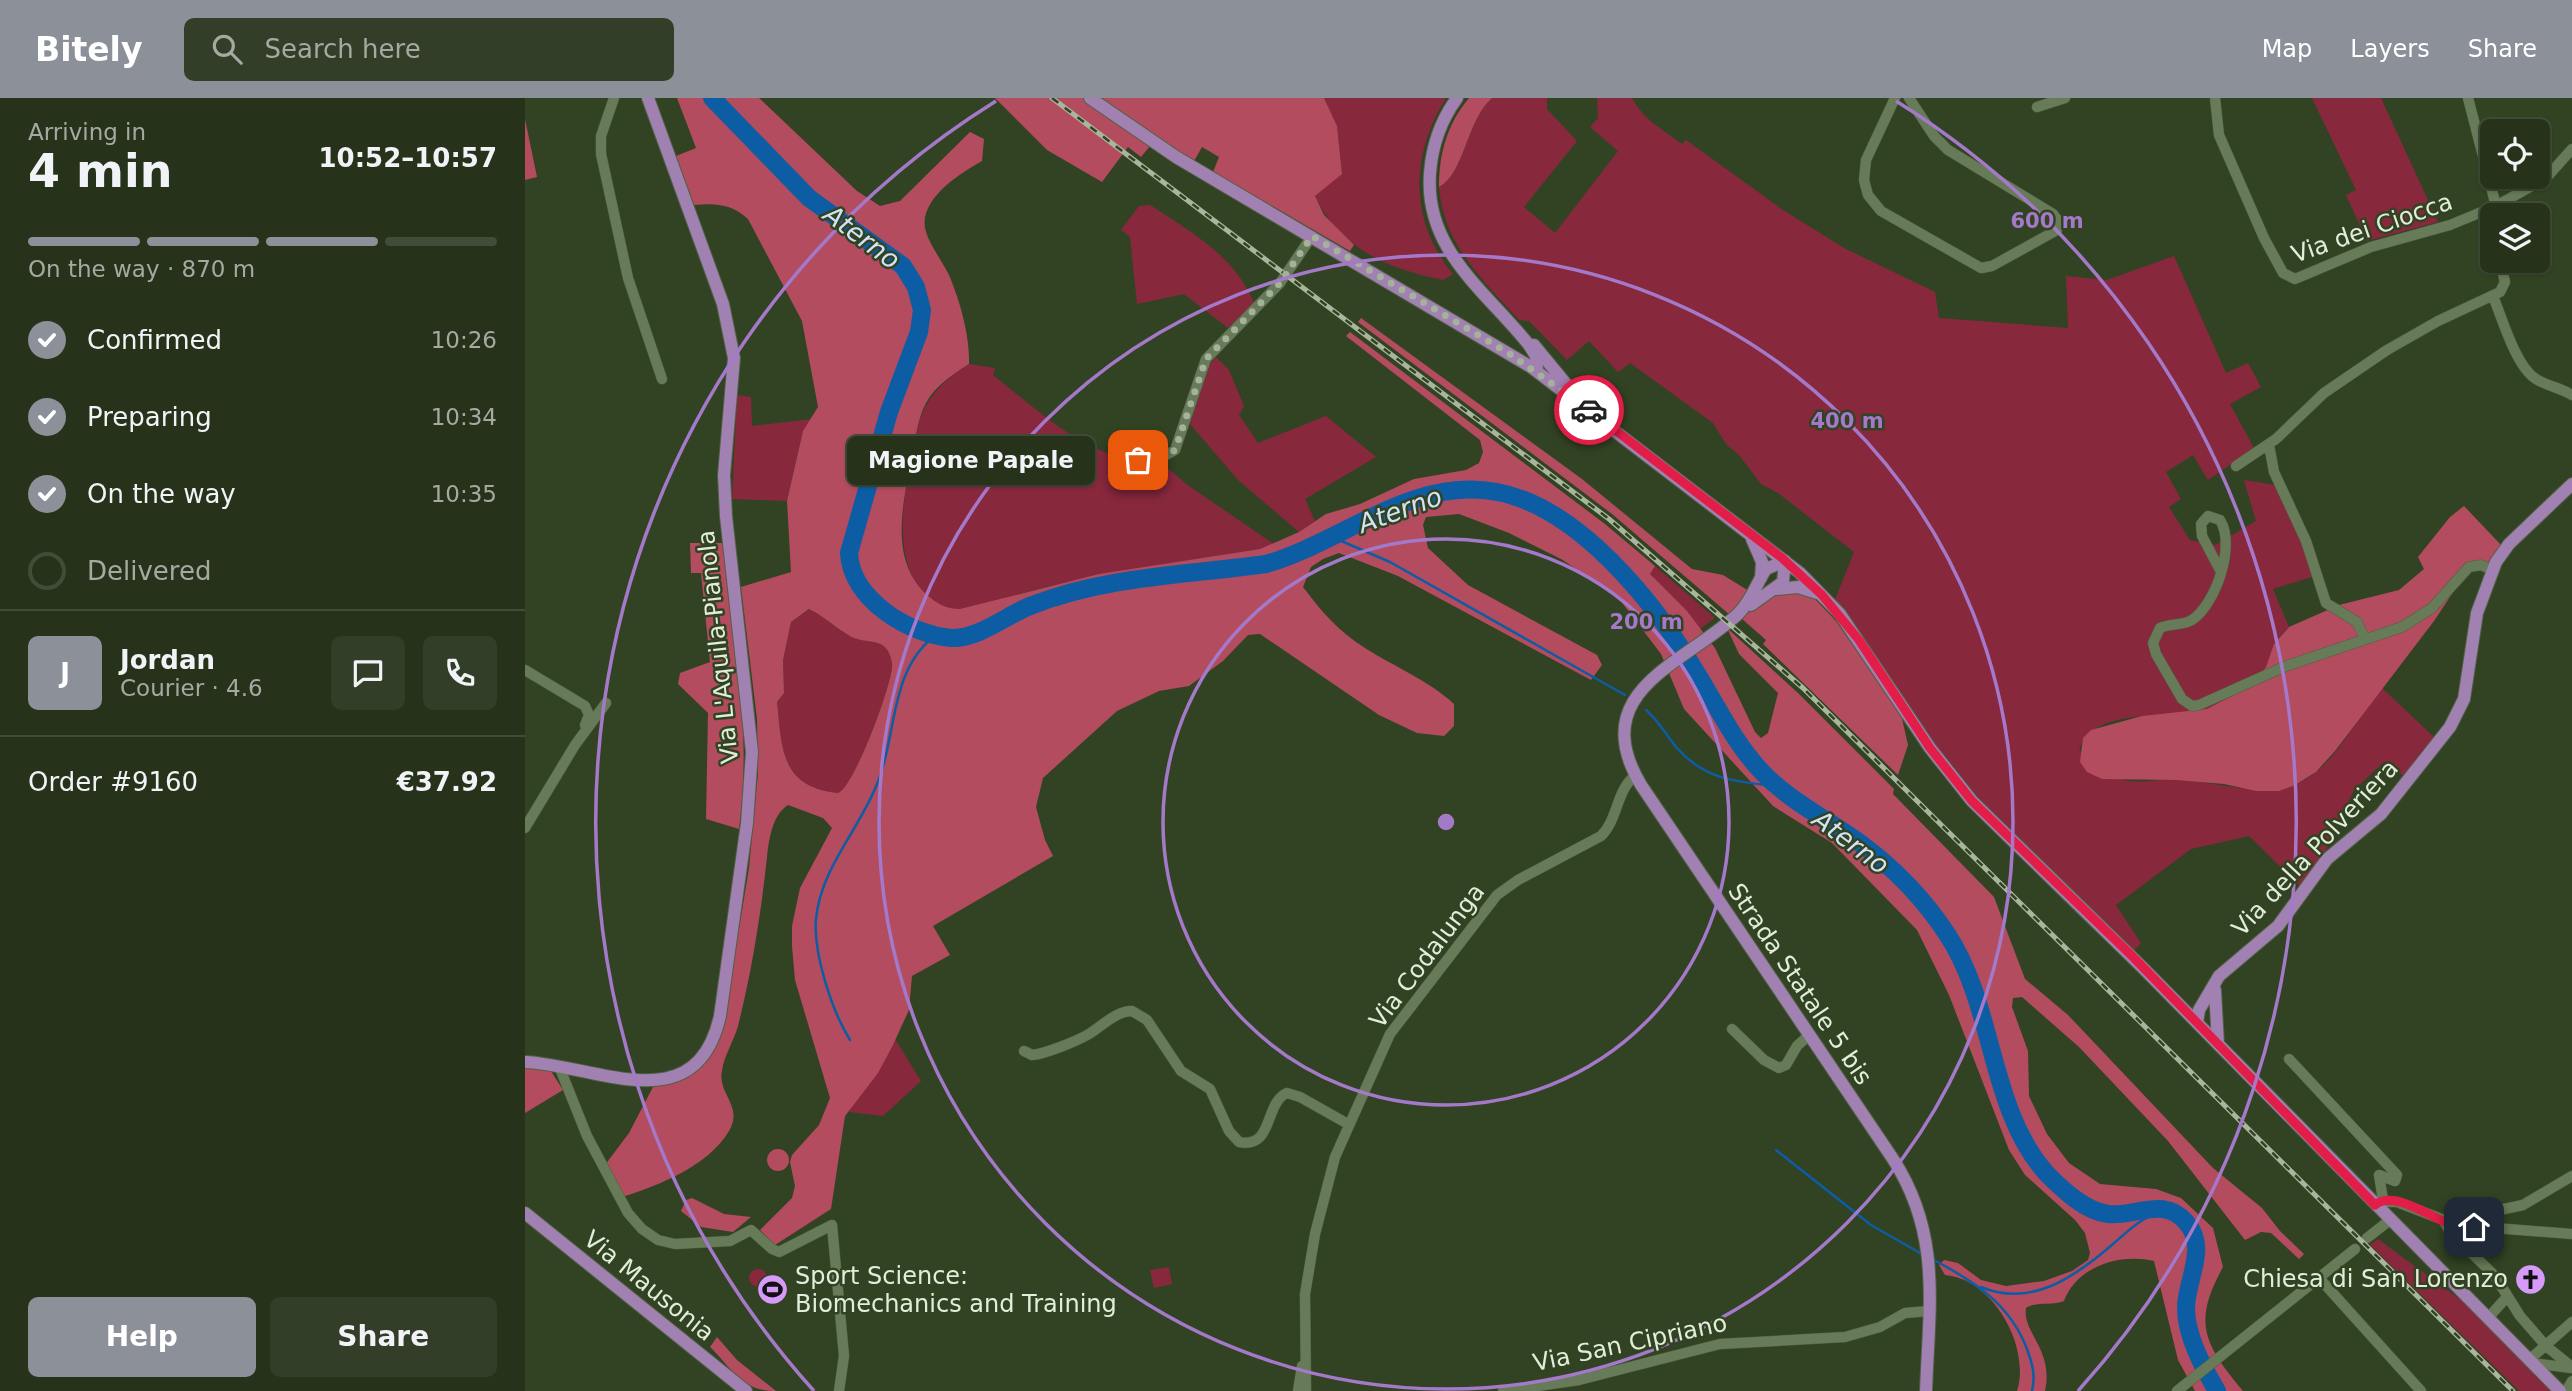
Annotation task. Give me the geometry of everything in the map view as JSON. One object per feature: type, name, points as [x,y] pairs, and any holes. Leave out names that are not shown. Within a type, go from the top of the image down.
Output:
[{"type":"main road","name":"Via L'Aquila-Pianola","points":[[525,1062],[628,1080],[658,1082],[682,1073],[705,1053],[720,1016],[750,797],[750,722],[725,495],[734,368],[732,339],[723,304],[648,98]]},
{"type":"main road","points":[[1090,98],[1176,156],[1521,361],[1579,402],[1785,561],[1822,595],[1859,640],[1930,748],[1962,790],[2379,1202],[2390,1220],[2563,1391]]},
{"type":"main road","points":[[1457,98],[1440,127],[1431,158],[1430,201],[1435,225],[1456,264],[1567,382],[1579,402]]},
{"type":"main road","points":[[1521,361],[1539,355]]},
{"type":"main road","points":[[1537,372],[1546,367],[1539,355]]},
{"type":"main road","name":"Via della Polveriera","points":[[2197,1023],[2197,1014],[2210,1007],[2215,986],[2225,971],[2278,926],[2333,852],[2388,806],[2450,727],[2466,693],[2474,623],[2493,570],[2509,544],[2572,484]]},
{"type":"main road","points":[[1749,534],[1761,559],[1761,578]]},
{"type":"main road","points":[[1773,590],[1784,580],[1785,561]]},
{"type":"main road","name":"Strada Statale 5 bis","points":[[1703,641],[1741,610],[1769,566],[1785,561]]},
{"type":"main road","points":[[1773,590],[1791,586],[1822,595]]},
{"type":"main road","name":"Strada Statale 5 bis","points":[[1773,590],[1660,671],[1635,697],[1627,718],[1627,752],[1635,776],[1893,1160],[1916,1200],[1927,1245],[1929,1311],[1926,1391]]},
{"type":"main road","points":[[2179,1005],[2210,1007],[2218,1044]]},
{"type":"main road","name":"Via Mausonia","points":[[525,1213],[746,1391]]},
{"type":"street","points":[[614,98],[600,141],[601,154],[635,305],[662,379]]},
{"type":"street","points":[[1895,98],[1865,166],[1866,189],[1881,211],[1981,268],[1990,267],[2057,230],[2059,222],[2053,214],[1942,145],[1909,98]]},
{"type":"street","points":[[2037,107],[2065,98]]},
{"type":"street","name":"Via dei Ciocca","points":[[2215,98],[2219,135],[2264,238],[2281,271],[2289,278],[2300,278],[2371,247],[2480,215]]},
{"type":"street","points":[[2468,98],[2494,203]]},
{"type":"street","points":[[2507,203],[2546,178],[2572,149]]},
{"type":"street","points":[[1138,460],[1159,459],[1175,450],[1206,359],[1280,283],[1312,236]]},
{"type":"street","points":[[2236,466],[2269,445],[2324,393],[2351,374],[2428,326],[2493,296],[2504,286],[2502,273]]},
{"type":"street","points":[[2493,296],[2518,355],[2528,371],[2538,380],[2572,395]]},
{"type":"street","points":[[2269,445],[2275,475],[2306,541],[2326,603],[2357,622],[2365,639]]},
{"type":"street","points":[[2221,572],[2201,533],[2201,524],[2208,516],[2220,520],[2225,531],[2221,572],[2197,616],[2186,622],[2163,626],[2155,636],[2156,654],[2182,699],[2188,704],[2199,705],[2286,666],[2418,619],[2440,600],[2469,567],[2481,565],[2493,570]]},
{"type":"street","points":[[525,670],[587,708],[588,717],[581,736]]},
{"type":"street","points":[[525,828],[581,736],[606,703]]},
{"type":"street","name":"Via Codalunga","points":[[1306,1391],[1305,1294],[1310,1255],[1331,1167],[1390,1034],[1489,904],[1518,880],[1601,836],[1613,820],[1627,785],[1635,776]]},
{"type":"street","points":[[1024,1051],[1038,1055],[1080,1038],[1121,1013],[1132,1011],[1147,1020],[1181,1071],[1210,1089],[1229,1131],[1239,1142],[1251,1143],[1262,1136],[1276,1101],[1287,1093],[1300,1097],[1348,1124]]},
{"type":"street","points":[[1732,1029],[1763,1060],[1779,1068],[1786,1065],[1797,1046],[1809,1035]]},
{"type":"street","points":[[2289,1059],[2398,1176],[2394,1181],[2379,1175],[2379,1202],[2410,1206],[2457,1225],[2572,1234]]},
{"type":"street","points":[[559,1066],[581,1124],[625,1209],[636,1224],[653,1237],[675,1244],[726,1242],[751,1230],[774,1251],[779,1252],[832,1224],[844,1356],[839,1391]]},
{"type":"street","points":[[2457,1225],[2462,1218],[2523,1205],[2572,1176]]},
{"type":"street","points":[[2368,1238],[2390,1220]]},
{"type":"street","points":[[2444,1221],[2450,1232],[2495,1276],[2506,1298],[2546,1346],[2572,1367]]},
{"type":"street","points":[[2177,1391],[2355,1249]]},
{"type":"street","points":[[2320,1279],[2421,1391]]},
{"type":"street","points":[[2488,1318],[2506,1298]]},
{"type":"street","name":"Via San Cipriano","points":[[1503,1391],[1579,1380],[1720,1344],[1845,1337],[1880,1327],[1905,1313],[1929,1311]]},
{"type":"street","points":[[2531,1361],[2572,1322]]},
{"type":"street","name":"Via Codalunga","points":[[1298,1391],[1305,1341]]},
{"type":"street","points":[[2531,1361],[2572,1367]]},
{"type":"street","points":[[2563,1391],[2572,1381]]},
{"type":"shaded area","points":[[677,98],[759,98],[857,191],[880,206],[900,201],[970,132],[984,139],[982,161],[942,189],[927,210],[925,221],[928,238],[949,275],[960,307],[968,342],[969,364],[940,386],[923,410],[905,495],[902,531],[903,548],[914,580],[926,594],[946,607],[960,609],[1099,574],[1260,549],[1299,532],[1326,514],[1360,504],[1414,479],[1466,470],[1479,463],[1483,452],[1480,440],[1346,336],[1350,332],[1605,524],[1655,566],[1650,574],[1687,611],[1715,648],[1755,732],[1761,738],[1768,733],[1778,693],[1739,654],[1727,628],[1798,693],[1894,789],[1893,794],[1994,897],[2025,979],[2068,1015],[2213,1168],[2262,1208],[2280,1231],[2304,1254],[2299,1259],[2271,1233],[2261,1232],[2245,1240],[2168,1141],[2079,1047],[2022,997],[2013,998],[2012,1007],[2028,1051],[2029,1096],[2047,1134],[2069,1163],[2100,1184],[2156,1189],[2181,1198],[2213,1228],[2223,1267],[2208,1303],[2205,1318],[2207,1332],[2219,1360],[2243,1391],[2195,1391],[2178,1360],[2154,1261],[2127,1259],[2101,1265],[2089,1271],[2070,1289],[2064,1301],[2026,1308],[2026,1317],[2042,1353],[2047,1376],[2045,1391],[2017,1391],[2019,1355],[2005,1318],[1979,1289],[1963,1279],[1945,1275],[1939,1265],[1944,1260],[1958,1263],[1981,1280],[2006,1286],[2044,1281],[2072,1271],[2088,1260],[2090,1253],[2085,1233],[2075,1220],[2025,1175],[2009,1150],[1949,995],[1917,930],[1832,843],[1773,806],[1684,709],[1661,654],[1617,596],[1561,559],[1509,533],[1459,514],[1426,517],[1423,525],[1428,548],[1468,585],[1597,655],[1602,665],[1591,680],[1398,576],[1339,553],[1311,567],[1303,587],[1324,613],[1356,642],[1444,695],[1454,704],[1454,726],[1444,736],[1417,733],[1379,715],[1260,634],[1248,635],[1223,661],[1189,686],[1159,691],[1117,711],[1043,778],[1036,807],[1045,840],[1053,856],[933,926],[950,955],[912,976],[909,1010],[892,1047],[878,1073],[845,1116],[831,1209],[775,1245],[760,1230],[792,1198],[795,1186],[790,1162],[792,1155],[819,1125],[830,1098],[795,980],[792,926],[800,888],[832,828],[823,818],[788,805],[778,815],[770,836],[748,984],[738,1026],[722,1071],[723,1087],[734,1114],[733,1122],[720,1143],[696,1164],[652,1187],[622,1197],[605,1165],[629,1133],[653,1087],[677,1080],[697,1067],[712,1048],[723,1026],[749,868],[758,773],[757,719],[741,587],[791,572],[787,501],[803,431],[818,407],[802,321],[748,219],[736,210],[723,206],[694,205],[676,156],[696,148]],"holes":[[[809,609],[854,638],[885,647],[892,663],[890,678],[871,735],[853,774],[838,793],[805,783],[795,774],[788,762],[780,735],[777,702],[784,693],[783,660],[791,622]]]},
{"type":"shaded area","points":[[995,98],[1324,98],[1337,126],[1342,174],[1315,196],[1324,215],[1354,245],[1350,251],[1213,172],[1219,157],[1202,147],[1194,161],[1150,146],[1141,157],[1128,147],[1102,182],[1047,150]]},
{"type":"shaded area","points":[[1324,98],[1446,98],[1426,143],[1419,188],[1428,232],[1453,274],[1443,280],[1385,263],[1352,243],[1325,214],[1315,196],[1342,173],[1337,127]]},
{"type":"shaded area","points":[[1469,98],[1492,98],[1476,120],[1455,170],[1439,187],[1446,140],[1455,118]]},
{"type":"shaded area","points":[[1492,98],[1547,98],[1547,109],[1577,141],[1524,207],[1555,233],[1618,151],[1590,127],[1598,118],[1597,98],[1632,98],[1642,112],[1661,129],[1682,144],[1686,140],[1783,210],[1844,248],[1935,292],[1939,318],[2068,328],[2066,276],[2107,280],[2174,256],[2226,373],[2248,363],[2261,387],[2230,404],[2254,448],[2208,480],[2193,455],[2166,472],[2181,499],[2169,507],[2190,540],[2215,545],[2256,521],[2244,480],[2276,485],[2306,547],[2315,576],[2273,589],[2289,627],[2278,640],[2263,672],[2250,687],[2223,703],[2204,710],[2116,720],[2100,726],[2087,736],[2079,750],[2106,772],[2123,780],[2194,781],[2248,789],[2284,787],[2300,782],[2326,763],[2381,687],[2435,738],[2405,777],[2384,762],[2354,790],[2325,852],[2300,886],[2249,836],[2191,849],[2116,905],[2141,943],[2134,951],[2008,832],[1961,781],[1926,735],[1835,600],[1854,552],[1778,493],[1761,484],[1739,455],[1726,444],[1713,423],[1630,363],[1618,372],[1589,341],[1567,360],[1529,321],[1519,320],[1467,260],[1448,226],[1439,187],[1455,170],[1483,108]]},
{"type":"shaded area","points":[[2312,98],[2381,98],[2438,222],[2367,241],[2346,195],[2356,190]]},
{"type":"shaded area","points":[[525,119],[537,177],[525,180]]},
{"type":"shaded area","points":[[1150,205],[1210,246],[1224,258],[1246,286],[1254,303],[1228,328],[1184,294],[1137,304],[1130,237],[1121,230],[1139,206]]},
{"type":"shaded area","points":[[1361,318],[1582,479],[1692,569],[1723,575],[1749,591],[1771,596],[1788,590],[1814,598],[1836,621],[1901,714],[1908,745],[1898,775],[1763,644],[1766,640],[1741,618],[1737,621],[1612,514],[1358,322]]},
{"type":"shaded area","points":[[1216,357],[1229,370],[1244,406],[1239,415],[1258,443],[1326,416],[1376,457],[1305,499],[1315,521],[1299,532],[1238,480],[1190,424],[1207,368]]},
{"type":"shaded area","points":[[969,364],[995,368],[993,375],[1050,420],[1091,446],[1136,461],[1161,462],[1186,484],[1274,544],[1260,549],[1076,580],[973,608],[949,608],[932,600],[919,588],[905,556],[904,500],[922,415],[938,389]]},
{"type":"shaded area","points":[[737,395],[751,397],[752,426],[813,419],[803,431],[787,501],[732,499]]},
{"type":"shaded area","points":[[2464,506],[2502,546],[2491,564],[2473,562],[2434,621],[2316,772],[2279,791],[2256,791],[2224,784],[2176,780],[2102,779],[2087,772],[2080,762],[2083,738],[2091,730],[2142,716],[2207,709],[2253,685],[2266,667],[2274,644],[2289,627],[2339,605],[2399,590],[2424,569],[2418,557],[2450,517]]},
{"type":"shaded area","points":[[690,543],[723,543],[743,721],[743,793],[739,829],[706,819],[708,713],[678,684],[680,673],[710,662],[701,573],[691,573]]},
{"type":"shaded area","points":[[1655,566],[1715,618],[1700,629],[1650,574]]},
{"type":"shaded area","points":[[810,609],[849,636],[885,647],[892,663],[890,678],[871,735],[853,774],[838,793],[805,783],[795,774],[783,749],[780,735],[777,702],[784,693],[783,660],[791,622]]},
{"type":"shaded area","points":[[895,1039],[921,1081],[883,1116],[849,1112],[853,1102],[878,1073]]},
{"type":"shaded area","points":[[525,1066],[549,1068],[563,1090],[525,1113]]},
{"type":"shaded area","points":[[774,1149],[782,1149],[789,1156],[789,1164],[782,1171],[774,1171],[767,1164],[767,1156]]},
{"type":"shaded area","points":[[692,1198],[724,1214],[751,1217],[733,1232],[701,1227],[681,1211],[686,1200]]},
{"type":"shaded area","points":[[2378,1239],[2465,1303],[2552,1391],[2519,1391],[2370,1245]]},
{"type":"shaded area","points":[[1169,1267],[1172,1284],[1154,1288],[1150,1270]]},
{"type":"shaded area","points":[[754,1269],[762,1269],[767,1278],[765,1285],[754,1287],[749,1282],[749,1274]]},
{"type":"shaded area","points":[[717,1337],[737,1360],[776,1391],[754,1387],[738,1377],[710,1347]]},
{"type":"waterway","name":"Aterno","points":[[712,98],[809,198],[903,266],[916,287],[922,310],[919,332],[889,412],[849,553],[852,570],[860,585],[885,612],[918,630],[935,635],[952,638],[972,635],[1030,606],[1087,588],[1266,564],[1295,554],[1407,502],[1436,493],[1466,490],[1497,492],[1527,501],[1556,516],[1610,560],[1657,614],[1734,735],[1763,773],[1785,793],[1885,863],[1908,885],[1938,921],[1963,962],[1975,993],[2014,1120],[2028,1148],[2047,1174],[2075,1199],[2099,1212],[2118,1214],[2149,1209],[2168,1210],[2186,1222],[2196,1242],[2195,1264],[2187,1297],[2187,1319],[2196,1351],[2217,1391]]},
{"type":"waterway","points":[[1332,537],[1390,562],[1625,695]]},
{"type":"waterway","points":[[850,1040],[831,998],[821,965],[816,933],[819,900],[834,864],[863,814],[879,779],[903,682],[922,648],[937,634]]},
{"type":"waterway","points":[[1646,710],[1677,748],[1699,767],[1722,778],[1776,786]]},
{"type":"waterway","points":[[1776,1150],[1871,1225],[1920,1253]]},
{"type":"waterway","points":[[1981,1287],[1999,1293],[2017,1294],[2051,1286],[2083,1268],[2145,1218],[2168,1210]]},
{"type":"waterway","points":[[1934,1260],[1977,1286],[2011,1319],[2020,1333],[2030,1359],[2032,1391]]},
{"type":"railway","points":[[1052,98],[1609,519],[1803,688],[2513,1391]]},
{"type":"way so far","points":[[1138,460],[1159,459],[1175,450],[1194,402],[1206,359],[1280,283],[1312,236],[1510,354],[1589,410]]},
{"type":"place","name":"Magione Papale","points":[[1138,460]]},
{"type":"place","name":"Chiesa di San Lorenzo","points":[[2531,1279]]},
{"type":"place","name":"Sport Science: Biomechanics and Training","points":[[772,1290]]},
{"type":"route","points":[[1589,410],[1782,558],[1822,595],[1859,640],[1930,748],[1972,801],[2132,956],[2375,1205],[2381,1200],[2393,1201],[2450,1223],[2474,1227]]}]
